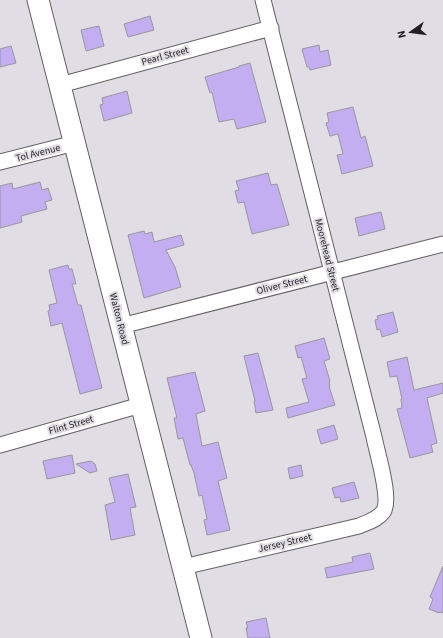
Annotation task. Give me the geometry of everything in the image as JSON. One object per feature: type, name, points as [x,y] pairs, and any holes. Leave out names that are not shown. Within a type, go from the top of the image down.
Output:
[{"type":"street","name":"Walton Road","points":[[38,0],[201,638]]},
{"type":"street","name":"Moorehead Street","points":[[263,0],[374,437],[386,490],[384,511]]},
{"type":"street","name":"Pearl Street","points":[[60,85],[270,28]]},
{"type":"street","name":"Tol Avenue","points":[[0,162],[75,144]]},
{"type":"street","name":"Oliver Street","points":[[121,326],[443,244]]},
{"type":"street","name":"Flint Street","points":[[0,445],[141,405]]},
{"type":"street","name":"Jersey Street","points":[[183,567],[359,526],[376,519],[384,511]]},
{"type":"building","points":[[150,16],[154,30],[128,37],[124,24]]},
{"type":"building","points":[[99,26],[104,46],[86,51],[81,30]]},
{"type":"building","points":[[319,45],[320,52],[328,50],[331,65],[310,70],[309,67],[307,67],[302,49]]},
{"type":"building","points":[[11,46],[16,63],[0,67],[0,49]]},
{"type":"building","points":[[250,63],[266,122],[237,129],[234,119],[219,122],[212,92],[210,93],[205,77]]},
{"type":"building","points":[[127,91],[132,113],[104,121],[100,105],[103,104],[102,98]]},
{"type":"building","points":[[353,107],[361,138],[365,136],[373,166],[342,174],[337,155],[343,154],[338,134],[330,136],[326,123],[329,122],[327,113]]},
{"type":"building","points":[[268,173],[271,185],[277,184],[289,225],[252,234],[244,202],[238,203],[235,191],[239,190],[236,181]]},
{"type":"building","points":[[40,182],[42,190],[48,188],[52,200],[45,202],[47,209],[21,216],[22,222],[0,228],[0,186],[12,183],[13,189]]},
{"type":"building","points":[[381,212],[385,229],[359,236],[355,218]]},
{"type":"building","points":[[144,231],[145,234],[152,232],[154,242],[181,235],[184,245],[166,250],[175,267],[181,287],[144,298],[128,235]]},
{"type":"building","points":[[68,265],[69,269],[72,269],[76,284],[72,284],[78,305],[81,305],[102,388],[80,394],[62,323],[51,326],[48,311],[50,310],[49,305],[57,303],[49,270]]},
{"type":"building","points":[[393,312],[398,332],[382,337],[380,329],[377,330],[375,320],[378,319],[377,316]]},
{"type":"building","points":[[324,338],[330,359],[324,361],[330,381],[329,386],[335,405],[288,418],[286,408],[309,402],[302,379],[307,378],[301,357],[298,358],[295,346]]},
{"type":"building","points":[[258,353],[273,410],[256,413],[255,401],[244,356]]},
{"type":"building","points":[[407,357],[414,390],[443,383],[443,393],[427,398],[437,443],[431,445],[433,452],[410,458],[397,409],[402,408],[402,399],[397,376],[390,377],[387,362]]},
{"type":"building","points":[[195,372],[205,411],[196,414],[202,446],[218,442],[227,478],[218,481],[230,530],[207,535],[204,520],[207,519],[202,495],[199,496],[194,473],[190,465],[183,438],[178,439],[174,418],[177,418],[167,378]]},
{"type":"building","points":[[334,425],[338,439],[321,444],[317,430]]},
{"type":"building","points":[[72,455],[75,473],[47,479],[43,461]]},
{"type":"building","points":[[91,461],[95,464],[97,471],[90,473],[76,464]]},
{"type":"building","points":[[301,465],[303,476],[290,479],[288,468]]},
{"type":"building","points":[[128,474],[136,507],[130,508],[135,535],[111,540],[105,505],[115,502],[109,478]]},
{"type":"building","points":[[354,482],[359,498],[341,502],[340,497],[335,498],[332,488]]},
{"type":"building","points":[[370,553],[374,569],[327,578],[325,568],[353,562],[352,557]]},
{"type":"building","points":[[443,566],[443,613],[439,613],[429,609],[433,599],[430,597]]},
{"type":"building","points":[[266,618],[270,638],[248,638],[246,628],[248,628],[246,622]]}]
